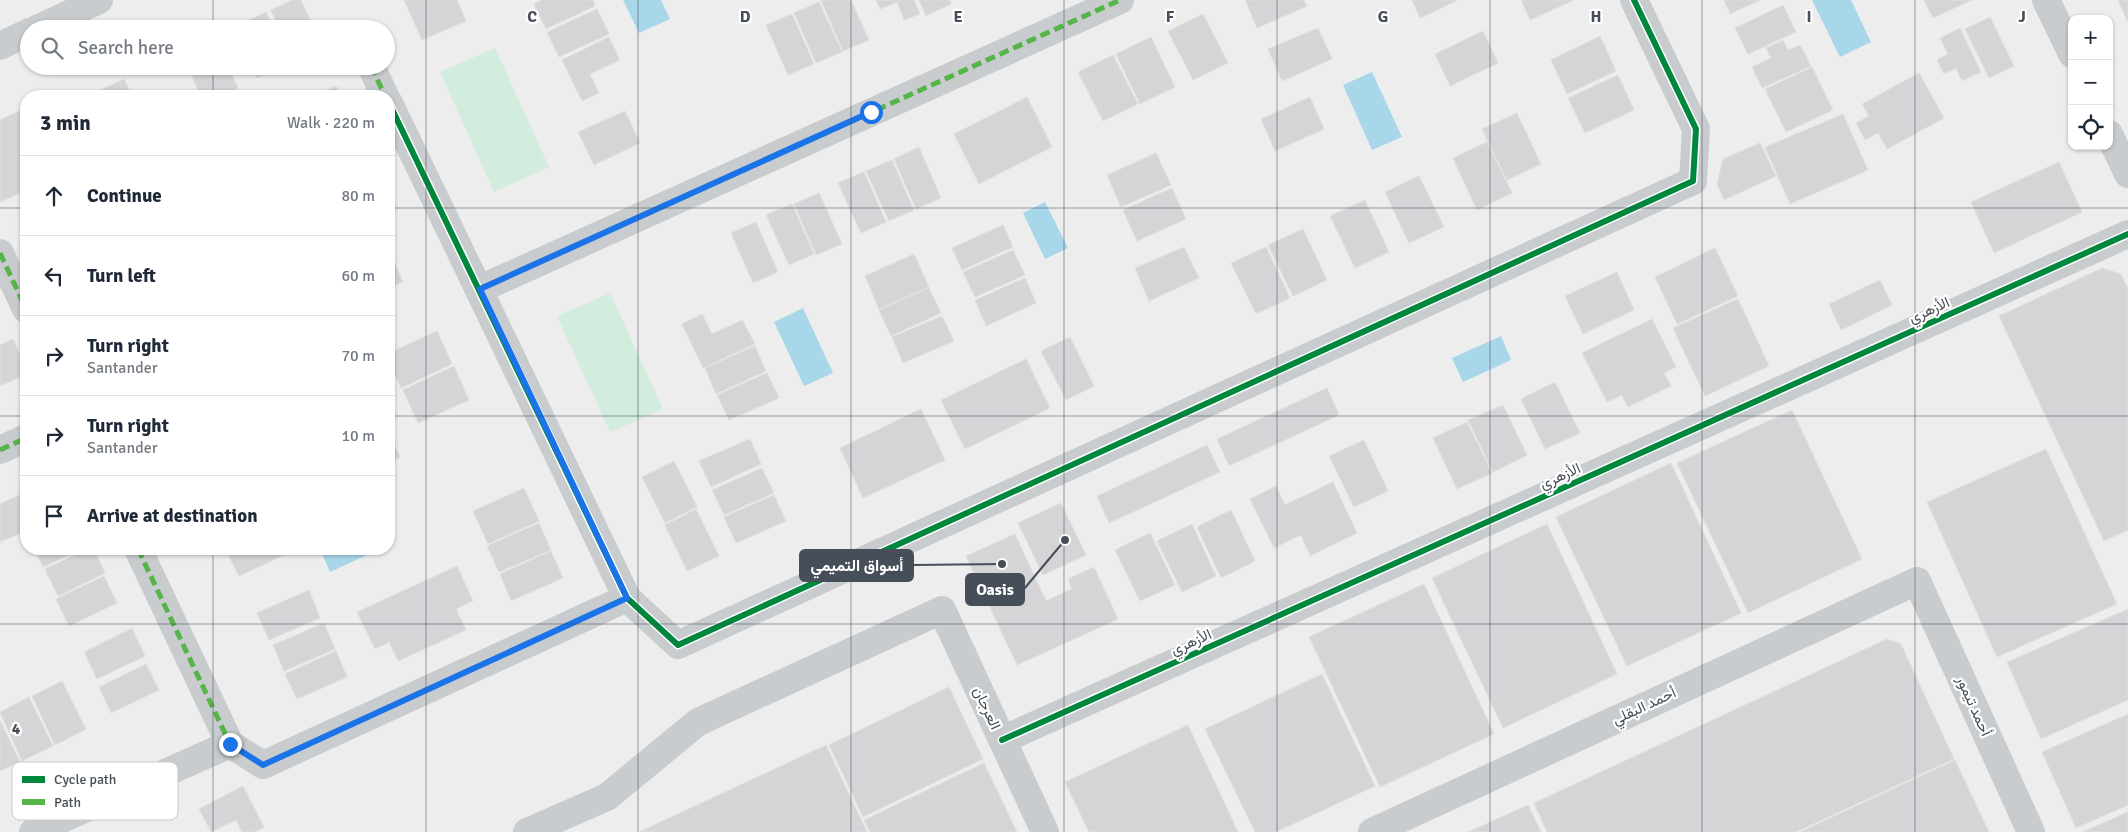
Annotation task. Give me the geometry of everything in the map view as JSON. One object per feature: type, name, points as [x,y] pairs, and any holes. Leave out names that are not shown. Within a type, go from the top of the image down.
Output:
[{"type":"street","points":[[56,20],[99,0]]},
{"type":"street","points":[[480,289],[1120,0]]},
{"type":"street","points":[[395,115],[627,598],[678,645],[1693,181],[1696,129],[1634,0]]},
{"type":"street","points":[[2046,0],[2068,46]]},
{"type":"street","points":[[0,46],[20,36]]},
{"type":"street","points":[[376,75],[383,90]]},
{"type":"street","points":[[2113,142],[2128,174]]},
{"type":"street","name":"الأزهري","points":[[1002,740],[2128,234]]},
{"type":"street","points":[[0,253],[20,296]]},
{"type":"street","points":[[0,450],[20,441]]},
{"type":"street","points":[[141,555],[230,744],[263,765],[627,598]]},
{"type":"street","name":"أحمد البقلي","points":[[1372,832],[1917,581]]},
{"type":"street","name":"أحمد تيمور","points":[[1917,581],[2031,832]]},
{"type":"street","name":"العرجان","points":[[527,832],[606,797],[698,722],[942,610],[1045,832]]},
{"type":"street","points":[[178,767],[230,744]]},
{"type":"street","points":[[33,832],[60,820]]},
{"type":"green space","points":[[495,48],[549,167],[494,192],[440,72]]},
{"type":"green space","points":[[610,293],[663,409],[610,432],[557,316]]},
{"type":"water","points":[[623,0],[661,0],[670,19],[639,33]]},
{"type":"water","points":[[1812,0],[1851,0],[1871,42],[1840,57]]},
{"type":"water","points":[[1372,72],[1402,137],[1372,150],[1343,85]]},
{"type":"water","points":[[1045,202],[1068,248],[1045,259],[1023,213]]},
{"type":"water","points":[[803,308],[833,373],[804,386],[774,322]]},
{"type":"water","points":[[1501,336],[1511,360],[1463,382],[1452,358]]},
{"type":"water","points":[[323,555],[367,555],[330,572]]},
{"type":"building","points":[[292,0],[301,0],[310,20],[275,20],[271,10]]},
{"type":"building","points":[[404,0],[457,0],[466,21],[422,40]]},
{"type":"building","points":[[542,0],[593,0],[595,6],[546,29],[534,4]]},
{"type":"building","points":[[821,0],[851,0],[869,40],[843,51]]},
{"type":"building","points":[[876,0],[914,0],[920,14],[904,20],[897,2],[880,9]]},
{"type":"building","points":[[919,0],[950,0],[951,4],[926,16]]},
{"type":"building","points":[[1245,0],[1304,0],[1307,6],[1257,28]]},
{"type":"building","points":[[1412,0],[1458,0],[1420,18]]},
{"type":"building","points":[[1521,0],[1574,0],[1530,20]]},
{"type":"building","points":[[1724,0],[1760,0],[1730,14]]},
{"type":"building","points":[[1924,0],[1972,0],[1933,18]]},
{"type":"building","points":[[2118,0],[2128,0],[2128,22]]},
{"type":"building","points":[[819,2],[842,52],[816,63],[794,13]]},
{"type":"building","points":[[1783,5],[1796,32],[1748,54],[1735,28]]},
{"type":"building","points":[[597,9],[609,34],[559,57],[547,32]]},
{"type":"building","points":[[266,12],[270,20],[250,20]]},
{"type":"building","points":[[792,14],[814,64],[788,75],[766,25]]},
{"type":"building","points":[[1203,14],[1228,63],[1193,80],[1168,31]]},
{"type":"building","points":[[1990,17],[2014,66],[1989,78],[1965,29]]},
{"type":"building","points":[[1318,28],[1332,59],[1282,81],[1268,49]]},
{"type":"building","points":[[1960,28],[1981,72],[1962,81],[1956,68],[1944,74],[1937,60],[1948,54],[1940,38]]},
{"type":"building","points":[[1483,31],[1498,63],[1450,86],[1435,54]]},
{"type":"building","points":[[1600,36],[1616,71],[1567,94],[1551,60]]},
{"type":"building","points":[[609,37],[620,60],[590,74],[599,93],[582,101],[562,60]]},
{"type":"building","points":[[1151,37],[1175,87],[1140,104],[1116,54]]},
{"type":"building","points":[[1783,40],[1788,50],[1800,45],[1811,66],[1762,88],[1752,67],[1771,58],[1766,48]]},
{"type":"building","points":[[1113,55],[1138,104],[1103,121],[1078,72]]},
{"type":"building","points":[[1812,67],[1833,110],[1786,132],[1765,89]]},
{"type":"building","points":[[1919,73],[1944,118],[1887,149],[1878,133],[1865,140],[1856,123],[1869,116],[1862,104]]},
{"type":"building","points":[[191,75],[232,75],[238,88],[234,90],[198,90]]},
{"type":"building","points":[[1618,75],[1634,110],[1585,133],[1568,98]]},
{"type":"building","points":[[124,79],[129,90],[101,90]]},
{"type":"building","points":[[336,86],[338,90],[328,90]]},
{"type":"building","points":[[1027,97],[1052,147],[979,184],[954,134]]},
{"type":"building","points":[[1310,97],[1324,129],[1275,151],[1261,119]]},
{"type":"building","points":[[20,111],[20,193],[0,202],[0,120]]},
{"type":"building","points":[[625,111],[640,143],[594,165],[578,132]]},
{"type":"building","points":[[1517,113],[1541,164],[1507,180],[1482,129]]},
{"type":"building","points":[[1843,114],[1868,170],[1790,204],[1765,147]]},
{"type":"building","points":[[1487,142],[1512,193],[1477,210],[1453,158]]},
{"type":"building","points":[[1760,143],[1776,176],[1724,200],[1717,184],[1723,159]]},
{"type":"building","points":[[919,147],[941,198],[916,209],[894,159]]},
{"type":"building","points":[[1156,153],[1171,185],[1121,207],[1107,175]]},
{"type":"building","points":[[892,160],[914,210],[889,221],[866,171]]},
{"type":"building","points":[[2059,162],[2082,212],[1994,253],[1971,202]]},
{"type":"building","points":[[864,172],[886,222],[861,233],[838,183]]},
{"type":"building","points":[[1419,176],[1444,227],[1409,243],[1385,192]]},
{"type":"building","points":[[1172,188],[1186,219],[1137,241],[1123,210]]},
{"type":"building","points":[[819,193],[842,244],[816,255],[794,204]]},
{"type":"building","points":[[1365,200],[1389,252],[1355,268],[1330,216]]},
{"type":"building","points":[[792,204],[814,254],[789,265],[766,215]]},
{"type":"building","points":[[756,222],[778,272],[753,283],[731,233]]},
{"type":"building","points":[[1003,225],[1013,247],[962,270],[952,248]]},
{"type":"building","points":[[1303,229],[1327,280],[1293,296],[1268,245]]},
{"type":"building","points":[[1184,247],[1199,278],[1149,301],[1135,268]]},
{"type":"building","points":[[1266,247],[1290,298],[1256,314],[1231,263]]},
{"type":"building","points":[[1715,248],[1738,296],[1677,324],[1655,277]]},
{"type":"building","points":[[1013,250],[1025,275],[975,297],[963,272]]},
{"type":"building","points":[[914,254],[929,287],[879,309],[865,276]]},
{"type":"building","points":[[395,264],[403,282],[395,285]]},
{"type":"building","points":[[2102,268],[2121,274],[2128,289],[2128,530],[2104,541],[1999,316]]},
{"type":"building","points":[[1617,272],[1634,310],[1583,334],[1565,296]]},
{"type":"building","points":[[1025,278],[1036,303],[986,326],[975,300]]},
{"type":"building","points":[[1880,280],[1892,305],[1841,330],[1829,304]]},
{"type":"building","points":[[929,288],[941,313],[891,336],[879,310]]},
{"type":"building","points":[[1738,299],[1769,366],[1705,396],[1673,328]]},
{"type":"building","points":[[702,314],[712,334],[742,320],[755,344],[703,368],[682,324]]},
{"type":"building","points":[[942,316],[954,341],[903,363],[892,337]]},
{"type":"building","points":[[1652,319],[1676,367],[1664,373],[1671,386],[1628,407],[1622,395],[1607,402],[1582,353]]},
{"type":"building","points":[[437,331],[452,364],[401,388],[395,374],[395,350]]},
{"type":"building","points":[[1070,337],[1094,386],[1066,400],[1041,351]]},
{"type":"building","points":[[13,339],[20,355],[20,377],[0,386],[0,345]]},
{"type":"building","points":[[755,346],[766,371],[716,394],[705,368]]},
{"type":"building","points":[[1026,359],[1050,408],[965,449],[941,400]]},
{"type":"building","points":[[454,366],[469,400],[418,423],[403,390]]},
{"type":"building","points":[[767,373],[779,398],[729,420],[717,395]]},
{"type":"building","points":[[1555,382],[1580,433],[1545,449],[1521,399]]},
{"type":"building","points":[[1327,388],[1339,415],[1229,466],[1217,439]]},
{"type":"building","points":[[1503,405],[1527,455],[1493,472],[1468,420]]},
{"type":"building","points":[[921,409],[945,460],[863,498],[840,448]]},
{"type":"building","points":[[1792,410],[1862,559],[1748,613],[1677,463]]},
{"type":"building","points":[[1467,422],[1492,473],[1457,489],[1433,438]]},
{"type":"building","points":[[750,439],[761,464],[711,487],[699,461]]},
{"type":"building","points":[[1364,440],[1388,491],[1354,507],[1329,456]]},
{"type":"building","points":[[1207,445],[1220,472],[1109,523],[1097,496]]},
{"type":"building","points":[[395,446],[400,457],[395,460]]},
{"type":"building","points":[[2046,449],[2117,604],[1997,657],[1927,502]]},
{"type":"building","points":[[674,461],[697,507],[665,523],[642,477]]},
{"type":"building","points":[[1671,463],[1741,613],[1627,666],[1556,517]]},
{"type":"building","points":[[762,468],[774,493],[724,515],[712,490]]},
{"type":"building","points":[[1333,482],[1357,533],[1310,556],[1301,535],[1274,548],[1250,499],[1276,486],[1285,505]]},
{"type":"building","points":[[524,488],[539,521],[488,544],[473,511]]},
{"type":"building","points":[[20,495],[20,534],[0,542],[0,504]]},
{"type":"building","points":[[774,495],[786,521],[736,543],[724,517]]},
{"type":"building","points":[[1061,503],[1086,555],[1043,575],[1018,523]]},
{"type":"building","points":[[696,509],[719,556],[687,571],[665,525]]},
{"type":"building","points":[[1231,510],[1255,561],[1221,578],[1197,527]]},
{"type":"building","points":[[539,523],[551,550],[499,572],[487,546]]},
{"type":"building","points":[[1192,524],[1216,576],[1182,592],[1157,541]]},
{"type":"building","points":[[1547,524],[1617,674],[1503,728],[1432,578]]},
{"type":"building","points":[[1150,533],[1175,585],[1140,601],[1115,550]]},
{"type":"building","points":[[1015,534],[1046,601],[1072,589],[1068,579],[1094,567],[1118,619],[1017,665],[966,556]]},
{"type":"building","points":[[551,551],[563,578],[511,601],[500,574]]},
{"type":"building","points":[[37,555],[69,555],[43,567]]},
{"type":"building","points":[[75,555],[97,555],[105,573],[58,596],[45,569]]},
{"type":"building","points":[[228,555],[285,555],[239,576]]},
{"type":"building","points":[[457,566],[473,601],[456,609],[466,630],[398,661],[389,642],[375,649],[357,612]]},
{"type":"building","points":[[104,576],[117,603],[69,626],[56,599]]},
{"type":"building","points":[[1424,584],[1494,734],[1380,787],[1309,637]]},
{"type":"building","points":[[309,590],[320,618],[269,640],[257,613]]},
{"type":"building","points":[[2128,609],[2128,700],[2041,739],[2007,662]]},
{"type":"building","points":[[324,623],[335,649],[284,671],[273,645]]},
{"type":"building","points":[[132,628],[145,656],[97,679],[84,652]]},
{"type":"building","points":[[1887,639],[1901,644],[1954,759],[1796,832],[1547,832],[1534,803]]},
{"type":"building","points":[[336,651],[347,677],[297,699],[285,674]]},
{"type":"building","points":[[146,664],[159,690],[111,713],[99,687]]},
{"type":"building","points":[[1322,674],[1375,786],[1276,832],[1255,832],[1205,729]]},
{"type":"building","points":[[62,681],[86,729],[55,745],[32,696]]},
{"type":"building","points":[[949,687],[983,759],[863,817],[829,745]]},
{"type":"building","points":[[29,697],[53,746],[22,761],[0,712]]},
{"type":"building","points":[[2128,714],[2128,805],[2076,828],[2042,752]]},
{"type":"building","points":[[0,720],[20,762],[12,762],[12,766],[0,771]]},
{"type":"building","points":[[1188,725],[1238,832],[1089,832],[1065,782]]},
{"type":"building","points":[[826,745],[867,832],[639,832]]},
{"type":"building","points":[[1955,760],[1989,832],[1800,832]]},
{"type":"building","points":[[984,763],[1017,832],[870,832],[864,820]]},
{"type":"building","points":[[243,786],[264,827],[255,832],[242,832],[236,820],[211,832],[199,809]]},
{"type":"building","points":[[1528,805],[1541,832],[1468,832]]},
{"type":"building","points":[[2128,812],[2128,832],[2082,832]]},
{"type":"marked path","points":[[480,289],[1120,0]]},
{"type":"marked path","points":[[375,75],[382,90]]},
{"type":"marked path","points":[[0,253],[20,296]]},
{"type":"marked path","points":[[0,450],[20,441]]},
{"type":"marked path","points":[[141,555],[230,744],[263,765],[627,598]]},
{"type":"cycle path","points":[[395,115],[627,598],[678,645],[1693,181],[1696,129],[1634,0]]},
{"type":"cycle path","points":[[1002,740],[2128,234]]},
{"type":"place","name":"Oasis","points":[[1065,540]]},
{"type":"place","name":"أسواق التميمي","points":[[1002,564]]},
{"type":"route","points":[[230,744],[263,765],[627,598],[480,289],[871,112]]}]
